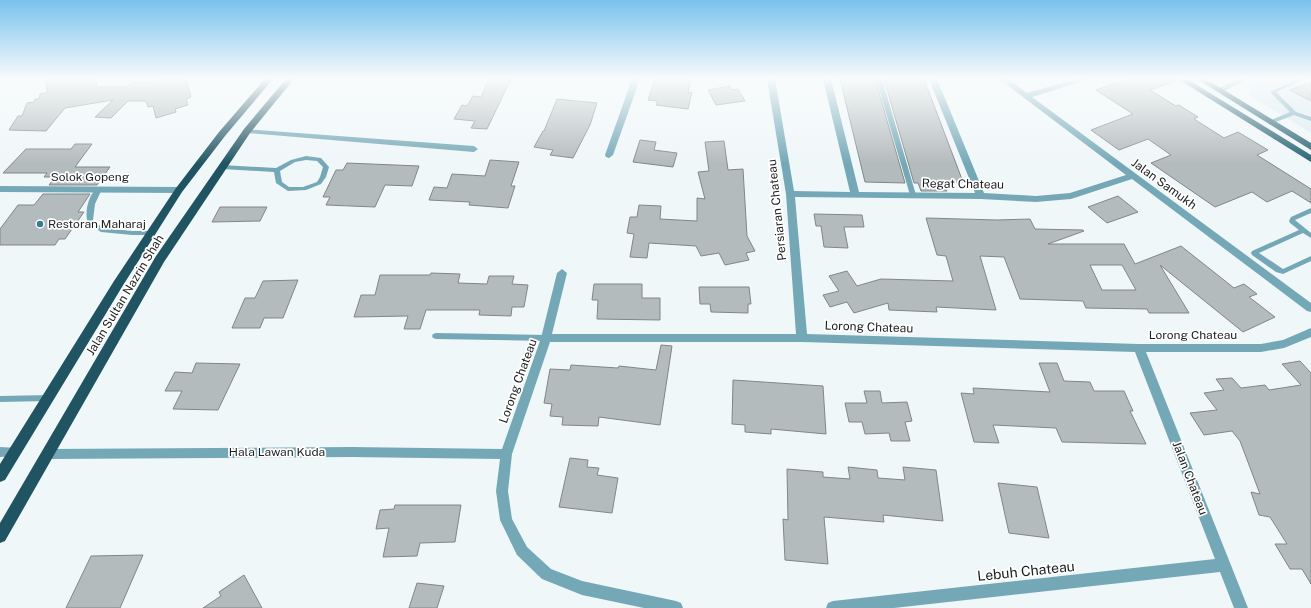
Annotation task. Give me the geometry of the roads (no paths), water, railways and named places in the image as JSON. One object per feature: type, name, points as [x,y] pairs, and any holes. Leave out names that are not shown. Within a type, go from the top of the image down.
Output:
[{"type":"highway","name":"Jalan Sultan Nazrin Shah","points":[[0,476],[179,190],[222,134],[245,107]]},
{"type":"highway","name":"Jalan Sultan Nazrin Shah","points":[[0,536],[160,259],[247,131],[267,107]]},
{"type":"main road","points":[[1227,107],[1311,159]]},
{"type":"main road","points":[[1233,107],[1251,119],[1255,125]]},
{"type":"main road","points":[[1247,107],[1311,147]]},
{"type":"street","points":[[609,155],[626,107]]},
{"type":"street","name":"Persiaran Chateau","points":[[776,107],[790,194],[802,338]]},
{"type":"street","points":[[834,107],[854,194]]},
{"type":"street","points":[[945,107],[981,196]]},
{"type":"street","name":"Jalan Samukh","points":[[1041,107],[1311,308]]},
{"type":"street","points":[[247,131],[474,149]]},
{"type":"street","name":"Regat Chateau","points":[[790,194],[981,196],[1036,199],[1071,196],[1132,176]]},
{"type":"street","name":"Solok Gopeng","points":[[0,189],[179,190]]},
{"type":"street","points":[[546,338],[562,273]]},
{"type":"street","name":"Lorong Chateau","points":[[506,454],[546,338],[802,338],[1139,348],[1261,348],[1284,344],[1311,332]]},
{"type":"street","name":"Jalan Chateau","points":[[1139,348],[1241,608]]},
{"type":"street","points":[[0,452],[14,452]]},
{"type":"street","name":"Hala Lawan Kuda","points":[[48,454],[351,452],[506,454]]},
{"type":"street","points":[[506,454],[502,491],[506,520],[522,551],[547,574],[582,588],[676,608]]},
{"type":"street","name":"Lebuh Chateau","points":[[833,608],[1223,565]]},
{"type":"lane","points":[[887,107],[913,195]]},
{"type":"lane","points":[[1288,107],[1294,113],[1311,119]]},
{"type":"lane","points":[[1271,122],[1294,113]]},
{"type":"lane","points":[[222,167],[277,170],[293,162],[306,158],[319,159],[326,167],[324,176],[319,183],[304,189],[288,189],[279,183],[277,170]]},
{"type":"lane","points":[[99,189],[93,198],[89,210],[90,221],[101,230],[152,233]]},
{"type":"lane","points":[[1311,210],[1293,219],[1292,221],[1311,236]]},
{"type":"lane","points":[[1303,230],[1254,253],[1283,272],[1311,258]]},
{"type":"lane","points":[[436,336],[546,338]]},
{"type":"lane","points":[[0,400],[49,398]]},
{"type":"place","name":"Restoran Maharaj","points":[[40,224]]}]
